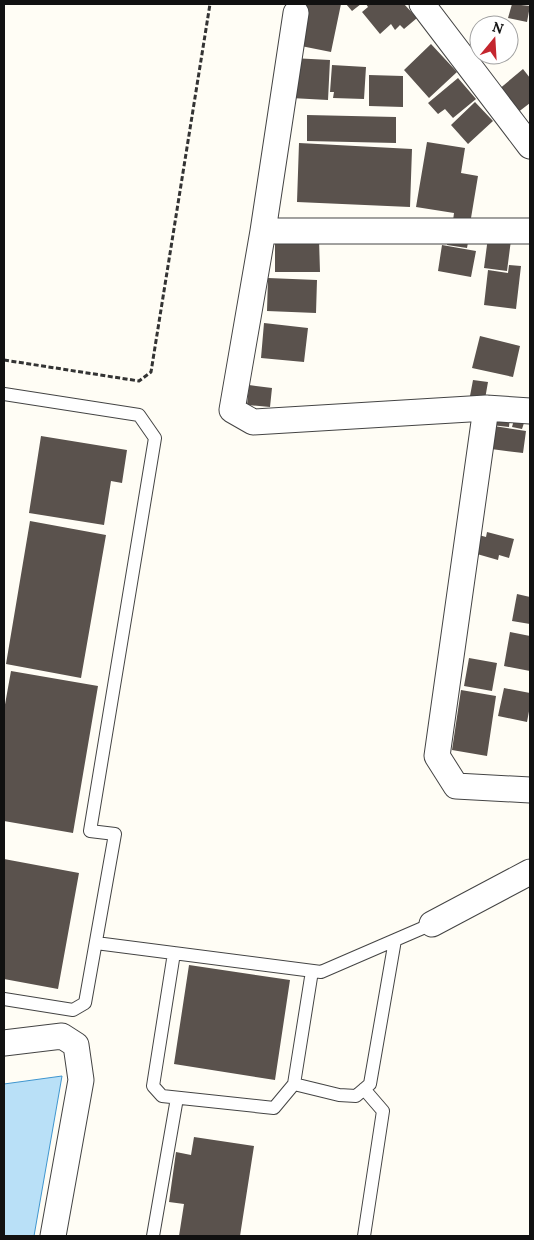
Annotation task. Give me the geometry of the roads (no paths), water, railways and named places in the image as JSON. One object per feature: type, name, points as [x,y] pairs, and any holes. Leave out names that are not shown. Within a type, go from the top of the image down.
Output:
[{"type":"street","points":[[422,4],[530,146]]},
{"type":"street","points":[[296,13],[263,231],[232,410],[254,422],[486,408],[530,411]]},
{"type":"street","points":[[263,231],[530,231]]},
{"type":"street","points":[[486,408],[437,756],[456,786],[530,790]]},
{"type":"street","points":[[432,924],[530,872]]},
{"type":"street","points":[[4,1043],[62,1036],[76,1045],[81,1080],[53,1236]]},
{"type":"lane","points":[[4,394],[139,415],[155,438],[90,831],[115,834],[85,1003],[73,1010],[4,999]]},
{"type":"lane","points":[[96,942],[321,972],[432,924]]},
{"type":"lane","points":[[294,1084],[340,1096],[356,1096],[370,1084],[395,940]]},
{"type":"lane","points":[[174,953],[154,1086],[162,1096],[177,1098],[274,1108],[294,1084],[312,971]]},
{"type":"lane","points":[[364,1089],[383,1112],[364,1236]]},
{"type":"lane","points":[[154,1236],[177,1098]]},
{"type":"water","points":[[62,1076],[34,1236],[4,1236],[4,1084]]}]
